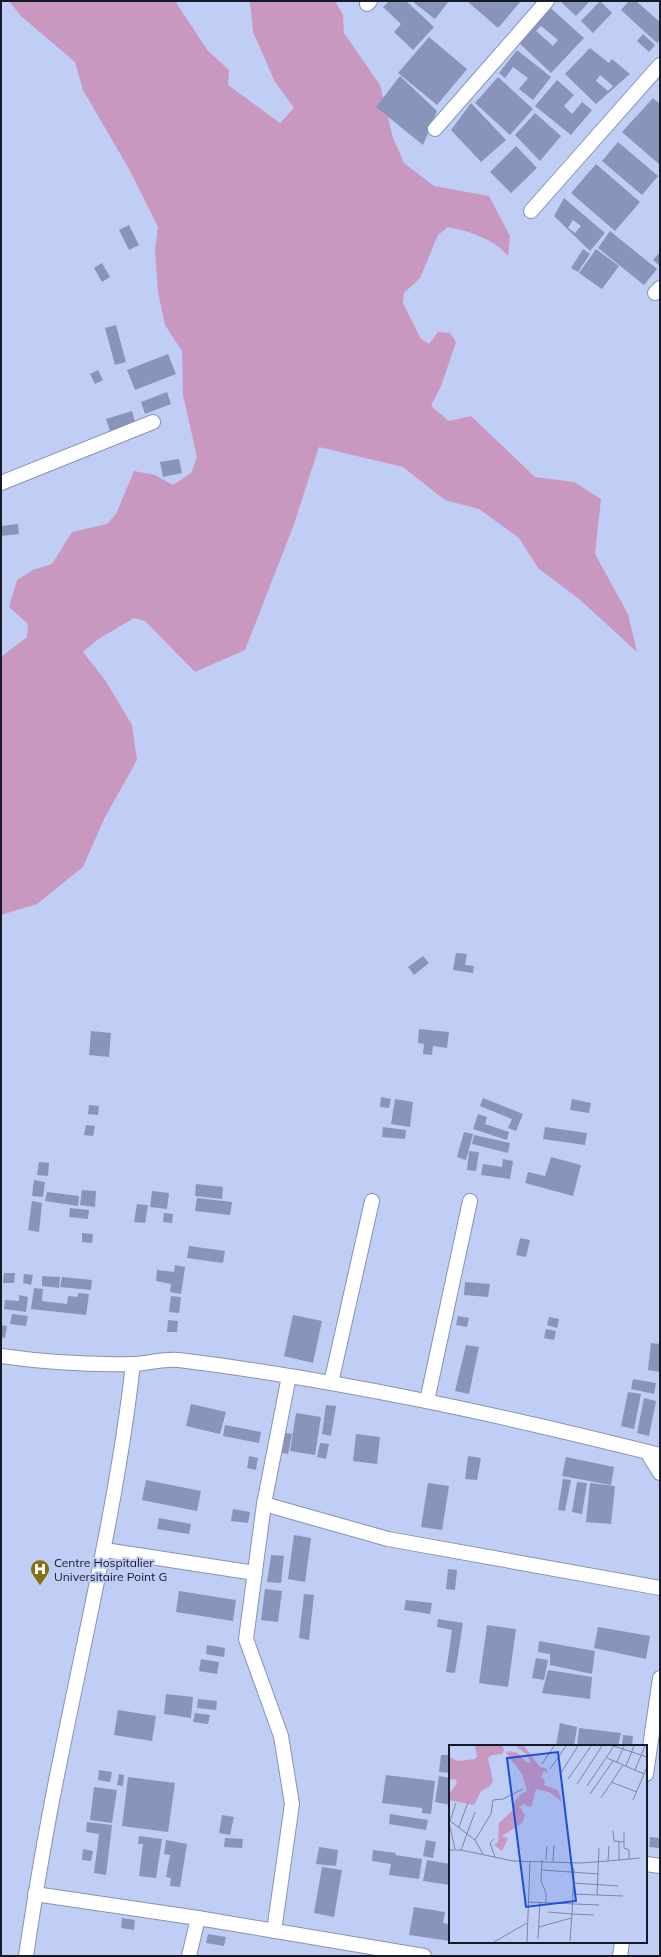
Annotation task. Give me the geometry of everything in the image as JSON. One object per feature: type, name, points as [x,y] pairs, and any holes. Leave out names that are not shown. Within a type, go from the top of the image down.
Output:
[{"type":"street","points":[[434,129],[547,1]]},
{"type":"street","points":[[532,211],[660,65]]},
{"type":"street","points":[[1,483],[154,422]]},
{"type":"street","points":[[331,1383],[372,1201]]},
{"type":"street","points":[[427,1401],[470,1201]]},
{"type":"street","points":[[1,1356],[40,1362],[132,1364],[176,1359],[331,1383],[427,1401],[653,1453],[660,1473]]},
{"type":"street","points":[[26,1956],[35,1894],[61,1756],[105,1550],[128,1403],[132,1364]]},
{"type":"street","points":[[274,1931],[292,1804],[281,1736],[246,1639],[264,1504],[289,1376]]},
{"type":"street","points":[[264,1504],[388,1539],[660,1588]]},
{"type":"street","points":[[105,1550],[255,1572]]},
{"type":"street","points":[[647,1770],[657,1725],[660,1678]]},
{"type":"street","points":[[647,1864],[660,1866]]},
{"type":"street","points":[[35,1894],[198,1918],[424,1956]]},
{"type":"street","points":[[189,1956],[198,1918]]},
{"type":"street","points":[[620,1956],[622,1943]]},
{"type":"shaded area","points":[[9,1],[175,1],[208,51],[229,70],[228,85],[280,123],[294,108],[275,82],[253,32],[250,1],[335,1],[343,15],[344,33],[380,85],[393,138],[404,163],[434,186],[489,196],[510,236],[508,256],[488,240],[448,227],[438,235],[420,278],[404,293],[403,303],[421,339],[429,344],[438,332],[450,333],[456,342],[441,386],[431,406],[449,421],[471,416],[535,477],[574,482],[601,499],[595,554],[628,614],[637,652],[579,599],[538,568],[519,538],[479,509],[445,500],[403,467],[319,447],[293,527],[245,650],[195,672],[145,621],[134,618],[97,640],[83,652],[105,680],[132,725],[137,760],[105,817],[83,867],[37,904],[1,915],[1,657],[27,637],[28,624],[9,607],[17,580],[33,570],[52,564],[72,532],[107,524],[116,514],[134,471],[155,475],[173,485],[191,473],[197,457],[183,395],[182,351],[165,325],[158,292],[155,250],[158,227],[129,169],[83,90],[75,62],[21,16]]},
{"type":"building","points":[[389,1],[406,1],[434,27],[413,50],[394,32],[401,24],[383,7]]},
{"type":"building","points":[[412,1],[449,1],[435,19]]},
{"type":"building","points":[[467,1],[521,1],[498,28]]},
{"type":"building","points":[[560,1],[590,1],[576,16]]},
{"type":"building","points":[[600,1],[612,13],[593,33],[581,21]]},
{"type":"building","points":[[629,1],[636,1],[660,22],[660,40],[657,43],[621,10]]},
{"type":"building","points":[[544,2],[584,38],[551,73],[515,39]],"holes":[[[541,26],[558,40],[553,46],[536,31]]]},
{"type":"building","points":[[643,34],[655,45],[649,52],[637,41]]},
{"type":"building","points":[[429,37],[467,69],[437,105],[398,73]]},
{"type":"building","points":[[590,48],[609,63],[612,59],[630,74],[596,104],[565,74]],"holes":[[[600,75],[613,86],[608,91],[596,81]]]},
{"type":"building","points":[[517,50],[551,77],[533,100],[519,89],[528,78],[513,67],[505,78],[499,73]]},
{"type":"building","points":[[400,76],[437,111],[423,145],[376,107]]},
{"type":"building","points":[[498,77],[533,109],[510,135],[475,103]]},
{"type":"building","points":[[557,80],[574,95],[564,106],[572,114],[582,102],[592,110],[571,135],[535,106]]},
{"type":"building","points":[[653,98],[660,104],[660,165],[622,132]]},
{"type":"building","points":[[471,103],[506,140],[481,162],[451,130]]},
{"type":"building","points":[[535,113],[561,136],[540,161],[515,135]]},
{"type":"building","points":[[618,142],[658,176],[642,195],[602,161]]},
{"type":"building","points":[[516,146],[537,168],[511,193],[490,172]]},
{"type":"building","points":[[596,164],[640,202],[615,231],[571,193]]},
{"type":"building","points":[[564,198],[605,233],[590,251],[554,216]],"holes":[[[573,220],[581,226],[575,233],[568,228]]]},
{"type":"building","points":[[129,225],[139,245],[129,250],[119,230]]},
{"type":"building","points":[[610,231],[657,269],[644,285],[598,248]]},
{"type":"building","points":[[583,249],[590,254],[578,272],[571,268]]},
{"type":"building","points":[[596,249],[619,266],[602,289],[579,273]]},
{"type":"building","points":[[660,252],[660,266],[653,260]]},
{"type":"building","points":[[102,263],[110,277],[102,282],[94,268]]},
{"type":"building","points":[[116,325],[126,362],[115,365],[105,328]]},
{"type":"building","points":[[168,354],[176,374],[135,390],[127,370]]},
{"type":"building","points":[[98,370],[103,380],[95,384],[90,374]]},
{"type":"building","points":[[167,392],[171,404],[145,414],[141,402]]},
{"type":"building","points":[[132,411],[135,422],[110,431],[106,419]]},
{"type":"building","points":[[179,459],[182,473],[163,477],[160,462]]},
{"type":"building","points":[[18,524],[19,534],[1,536],[1,526]]},
{"type":"building","points":[[456,953],[467,954],[465,965],[474,966],[473,973],[453,970]]},
{"type":"building","points":[[423,956],[429,963],[414,975],[408,967]]},
{"type":"building","points":[[419,1029],[449,1032],[447,1048],[433,1046],[432,1055],[423,1054],[424,1044],[418,1043]]},
{"type":"building","points":[[91,1031],[111,1033],[109,1057],[89,1055]]},
{"type":"building","points":[[381,1097],[391,1099],[389,1108],[380,1107]]},
{"type":"building","points":[[483,1098],[523,1114],[516,1131],[508,1128],[512,1119],[480,1106]]},
{"type":"building","points":[[395,1099],[413,1102],[410,1127],[391,1124]]},
{"type":"building","points":[[572,1099],[591,1103],[589,1113],[570,1110]]},
{"type":"building","points":[[89,1105],[99,1106],[98,1115],[88,1114]]},
{"type":"building","points":[[478,1114],[487,1117],[485,1124],[509,1132],[507,1140],[473,1129]]},
{"type":"building","points":[[86,1125],[95,1126],[93,1136],[84,1135]]},
{"type":"building","points":[[383,1127],[406,1130],[405,1139],[382,1137]]},
{"type":"building","points":[[545,1127],[587,1133],[585,1145],[543,1139]]},
{"type":"building","points":[[464,1132],[473,1134],[466,1160],[457,1157]]},
{"type":"building","points":[[474,1135],[510,1143],[508,1153],[472,1144]]},
{"type":"building","points":[[469,1151],[479,1152],[476,1171],[467,1170]]},
{"type":"building","points":[[551,1157],[581,1165],[573,1196],[525,1183],[528,1172],[545,1176]]},
{"type":"building","points":[[503,1159],[513,1161],[510,1179],[481,1175],[483,1164],[502,1167]]},
{"type":"building","points":[[39,1162],[49,1163],[48,1176],[37,1175]]},
{"type":"building","points":[[34,1180],[45,1182],[43,1197],[32,1196]]},
{"type":"building","points":[[196,1184],[223,1187],[222,1199],[195,1196]]},
{"type":"building","points":[[82,1190],[96,1191],[95,1207],[80,1205]]},
{"type":"building","points":[[152,1191],[169,1193],[167,1209],[150,1207]]},
{"type":"building","points":[[47,1192],[79,1196],[78,1206],[45,1201]]},
{"type":"building","points":[[197,1198],[232,1202],[230,1215],[195,1211]]},
{"type":"building","points":[[32,1201],[42,1203],[39,1232],[28,1230]]},
{"type":"building","points":[[137,1204],[148,1205],[145,1223],[134,1222]]},
{"type":"building","points":[[70,1208],[89,1210],[88,1219],[69,1217]]},
{"type":"building","points":[[164,1213],[173,1214],[172,1223],[163,1222]]},
{"type":"building","points":[[82,1233],[93,1234],[92,1243],[82,1242]]},
{"type":"building","points":[[520,1238],[530,1240],[526,1257],[516,1255]]},
{"type":"building","points":[[189,1246],[225,1251],[223,1263],[187,1258]]},
{"type":"building","points":[[175,1265],[185,1267],[181,1294],[170,1292],[171,1284],[156,1281],[157,1270],[174,1272]]},
{"type":"building","points":[[4,1273],[15,1273],[14,1283],[3,1283]]},
{"type":"building","points":[[24,1274],[33,1275],[31,1285],[23,1283]]},
{"type":"building","points":[[42,1276],[60,1277],[59,1288],[42,1286]]},
{"type":"building","points":[[62,1277],[92,1280],[91,1290],[60,1287]]},
{"type":"building","points":[[465,1282],[490,1284],[488,1297],[464,1295]]},
{"type":"building","points":[[34,1288],[43,1289],[42,1301],[67,1304],[68,1296],[78,1297],[78,1293],[89,1294],[86,1315],[31,1309]]},
{"type":"building","points":[[19,1295],[28,1297],[26,1312],[4,1309],[5,1300],[19,1301]]},
{"type":"building","points":[[171,1296],[181,1297],[179,1313],[169,1312]]},
{"type":"building","points":[[12,1314],[28,1316],[26,1326],[10,1324]]},
{"type":"building","points":[[293,1315],[322,1321],[313,1363],[284,1356]]},
{"type":"building","points":[[458,1316],[469,1318],[467,1327],[456,1325]]},
{"type":"building","points":[[549,1317],[559,1319],[557,1328],[547,1325]]},
{"type":"building","points":[[168,1320],[178,1321],[177,1332],[167,1332]]},
{"type":"building","points":[[1,1325],[7,1326],[5,1338],[1,1337]]},
{"type":"building","points":[[546,1329],[556,1331],[554,1340],[544,1338]]},
{"type":"building","points":[[651,1343],[660,1344],[660,1372],[648,1370]]},
{"type":"building","points":[[466,1345],[479,1347],[469,1394],[455,1391]]},
{"type":"building","points":[[633,1379],[656,1383],[654,1394],[631,1389]]},
{"type":"building","points":[[628,1392],[641,1394],[634,1429],[621,1426]]},
{"type":"building","points":[[644,1398],[656,1401],[649,1436],[637,1433]]},
{"type":"building","points":[[191,1404],[226,1412],[220,1434],[186,1426]]},
{"type":"building","points":[[326,1405],[336,1406],[331,1436],[322,1434]]},
{"type":"building","points":[[296,1413],[321,1417],[315,1455],[290,1451]]},
{"type":"building","points":[[225,1425],[261,1432],[259,1443],[223,1436]]},
{"type":"building","points":[[281,1432],[292,1434],[288,1454],[278,1452]]},
{"type":"building","points":[[356,1434],[380,1437],[377,1464],[353,1461]]},
{"type":"building","points":[[320,1443],[329,1444],[326,1459],[317,1457]]},
{"type":"building","points":[[249,1456],[258,1458],[256,1470],[247,1468]]},
{"type":"building","points":[[468,1456],[481,1458],[477,1480],[465,1479]]},
{"type":"building","points":[[566,1457],[614,1467],[611,1485],[562,1476]]},
{"type":"building","points":[[563,1479],[571,1480],[565,1511],[558,1510]]},
{"type":"building","points":[[146,1480],[201,1491],[197,1511],[142,1500]]},
{"type":"building","points":[[577,1482],[587,1483],[582,1514],[572,1512]]},
{"type":"building","points":[[428,1483],[449,1486],[442,1530],[421,1527]]},
{"type":"building","points":[[590,1483],[615,1486],[611,1524],[586,1522]]},
{"type":"building","points":[[233,1509],[250,1512],[248,1523],[231,1521]]},
{"type":"building","points":[[159,1518],[191,1524],[189,1534],[157,1529]]},
{"type":"building","points":[[294,1535],[311,1538],[305,1582],[288,1579]]},
{"type":"building","points":[[271,1555],[284,1556],[281,1583],[267,1582]]},
{"type":"building","points":[[448,1569],[457,1570],[455,1590],[446,1589]]},
{"type":"building","points":[[265,1589],[282,1591],[278,1622],[261,1620]]},
{"type":"building","points":[[179,1591],[236,1600],[233,1621],[176,1612]]},
{"type":"building","points":[[304,1594],[314,1595],[309,1640],[299,1638]]},
{"type":"building","points":[[406,1600],[432,1603],[430,1614],[404,1610]]},
{"type":"building","points":[[438,1619],[463,1623],[455,1673],[446,1672],[452,1630],[437,1627]]},
{"type":"building","points":[[487,1625],[516,1629],[508,1687],[479,1683]]},
{"type":"building","points":[[598,1627],[650,1636],[646,1659],[594,1648]]},
{"type":"building","points":[[539,1641],[595,1651],[592,1674],[550,1665],[550,1654],[538,1652]]},
{"type":"building","points":[[207,1645],[225,1648],[224,1657],[206,1654]]},
{"type":"building","points":[[536,1658],[548,1660],[544,1680],[532,1678]]},
{"type":"building","points":[[201,1659],[219,1662],[217,1674],[199,1671]]},
{"type":"building","points":[[548,1670],[592,1677],[590,1699],[542,1693]]},
{"type":"building","points":[[166,1694],[193,1697],[191,1718],[164,1714]]},
{"type":"building","points":[[198,1699],[217,1701],[216,1710],[197,1708]]},
{"type":"building","points":[[118,1710],[156,1716],[152,1741],[114,1735]]},
{"type":"building","points":[[195,1713],[210,1715],[208,1724],[193,1722]]},
{"type":"building","points":[[560,1723],[577,1727],[574,1745],[556,1745]]},
{"type":"building","points":[[579,1728],[621,1733],[618,1745],[577,1745]]},
{"type":"building","points":[[623,1735],[633,1736],[632,1745],[622,1745]]},
{"type":"building","points":[[441,1755],[449,1755],[449,1773],[439,1772]]},
{"type":"building","points":[[99,1770],[112,1772],[110,1782],[98,1780]]},
{"type":"building","points":[[119,1774],[124,1775],[123,1786],[117,1785]]},
{"type":"building","points":[[386,1775],[435,1781],[431,1814],[422,1813],[422,1808],[382,1803]]},
{"type":"building","points":[[439,1776],[449,1778],[449,1805],[435,1802]]},
{"type":"building","points":[[128,1777],[175,1783],[168,1832],[122,1826]]},
{"type":"building","points":[[94,1787],[117,1790],[112,1823],[90,1820]]},
{"type":"building","points":[[390,1814],[428,1820],[426,1830],[389,1824]]},
{"type":"building","points":[[222,1815],[234,1817],[230,1835],[219,1833]]},
{"type":"building","points":[[87,1822],[112,1825],[106,1875],[94,1873],[99,1834],[86,1832]]},
{"type":"building","points":[[139,1836],[162,1839],[156,1878],[139,1876],[143,1844],[138,1844]]},
{"type":"building","points":[[650,1837],[660,1838],[659,1848],[649,1847]]},
{"type":"building","points":[[225,1838],[243,1839],[242,1848],[224,1847]]},
{"type":"building","points":[[166,1840],[187,1844],[180,1887],[170,1886],[171,1878],[166,1877],[170,1855],[164,1854]]},
{"type":"building","points":[[426,1840],[436,1842],[433,1858],[423,1856]]},
{"type":"building","points":[[319,1847],[338,1850],[336,1866],[316,1864]]},
{"type":"building","points":[[83,1849],[93,1851],[91,1861],[82,1860]]},
{"type":"building","points":[[373,1850],[396,1853],[395,1855],[422,1859],[419,1879],[389,1875],[391,1864],[372,1861]]},
{"type":"building","points":[[427,1860],[449,1864],[449,1885],[423,1881]]},
{"type":"building","points":[[322,1867],[342,1870],[334,1917],[314,1913]]},
{"type":"building","points":[[414,1907],[445,1912],[443,1923],[448,1924],[449,1918],[449,1941],[409,1935]]},
{"type":"building","points":[[122,1918],[135,1920],[134,1930],[121,1928]]},
{"type":"building","points":[[208,1934],[226,1937],[224,1946],[206,1943]]},
{"type":"place","name":"Centre Hospitalier Universitaire Point G","points":[[40,1586]]}]
